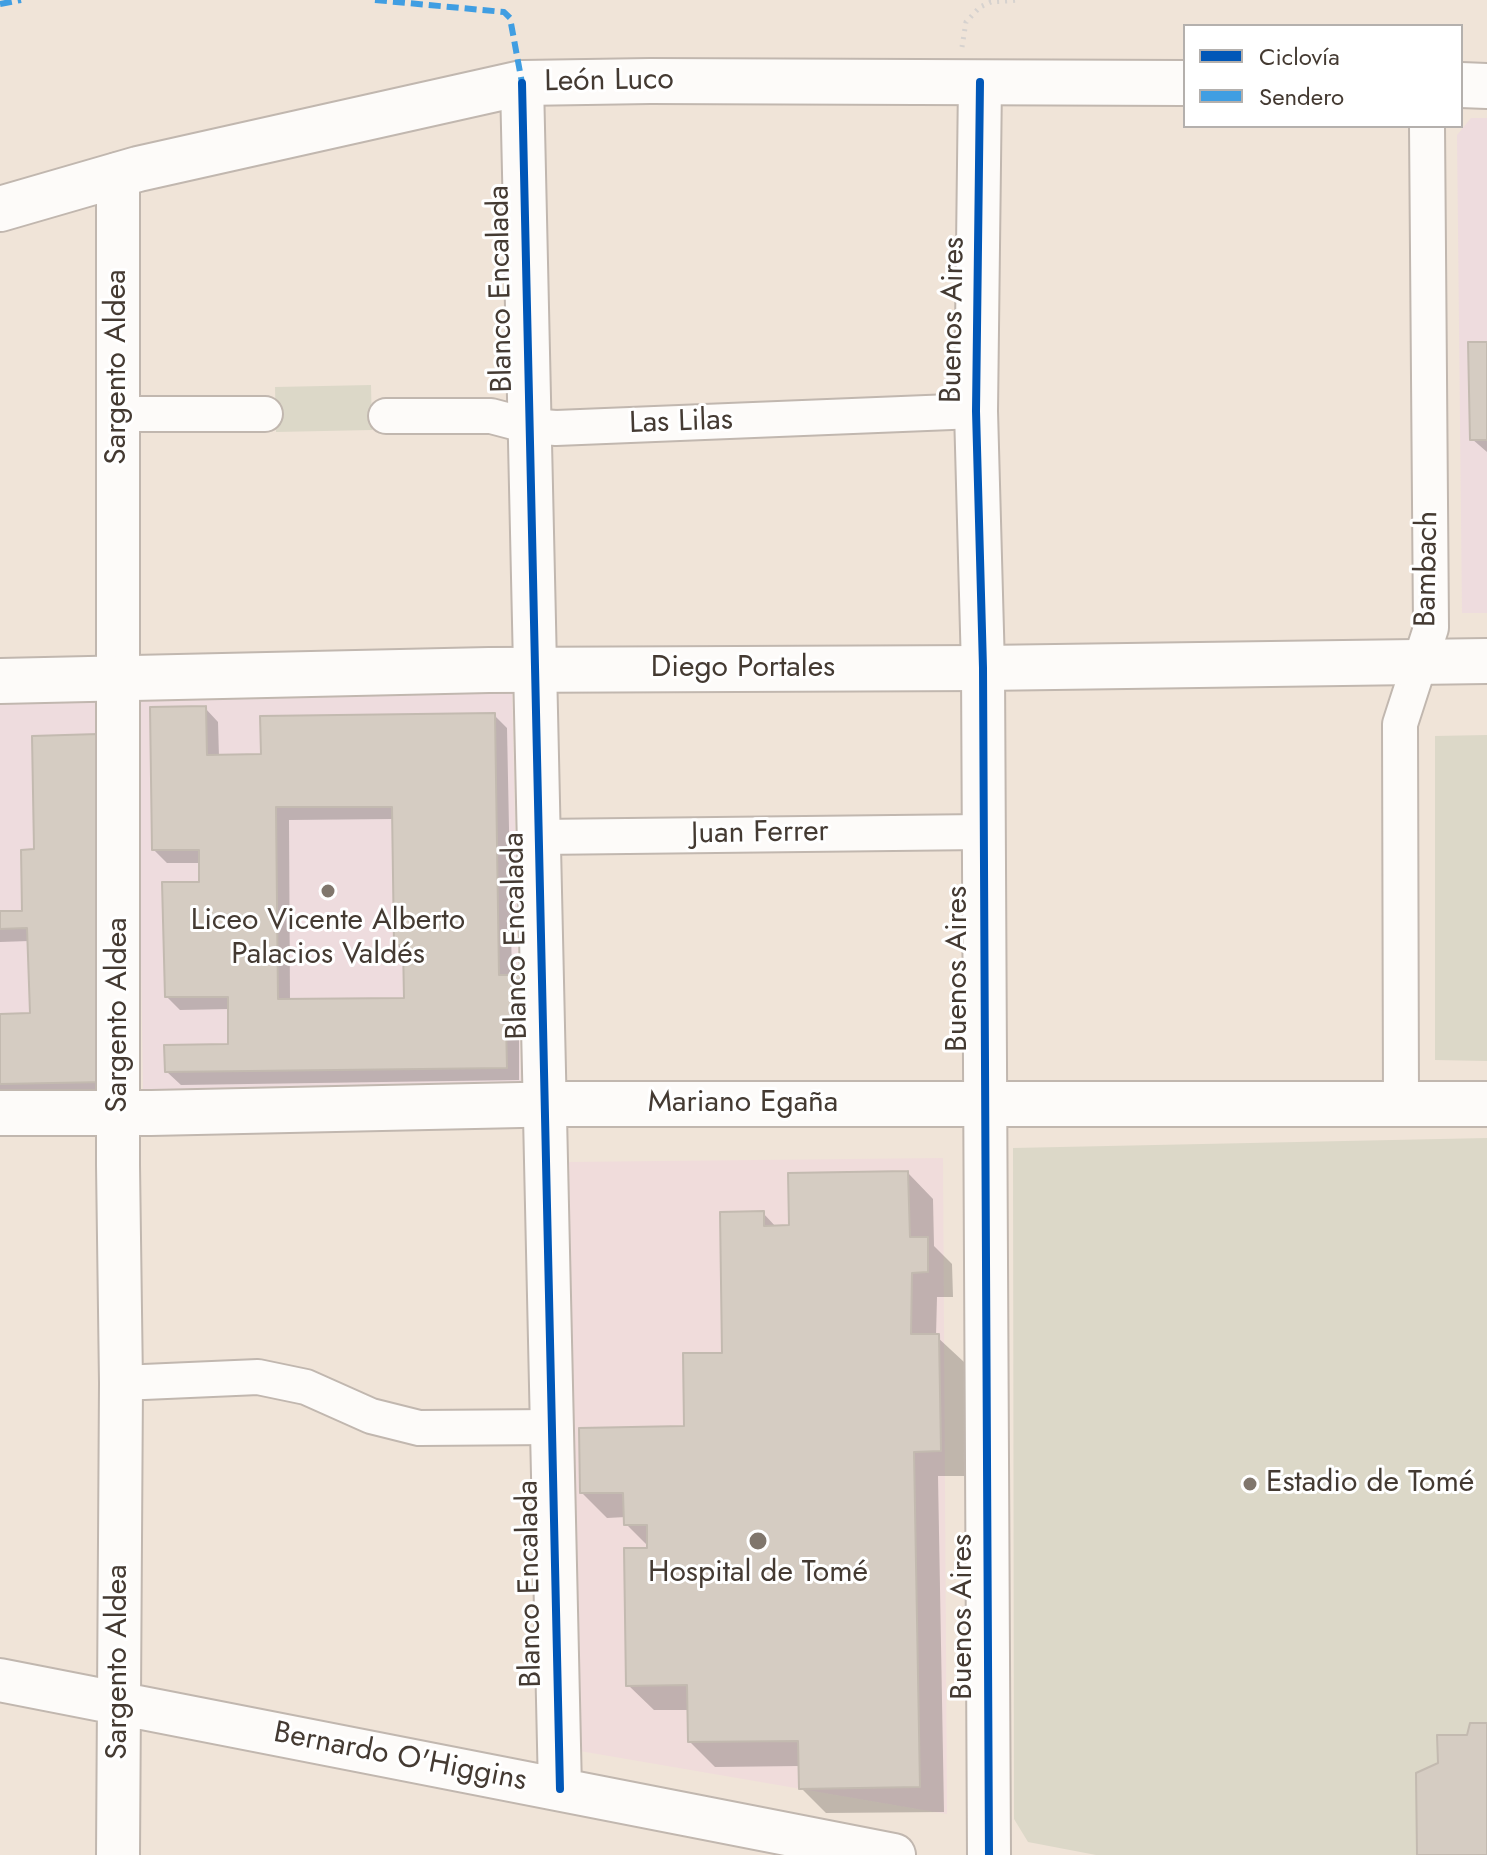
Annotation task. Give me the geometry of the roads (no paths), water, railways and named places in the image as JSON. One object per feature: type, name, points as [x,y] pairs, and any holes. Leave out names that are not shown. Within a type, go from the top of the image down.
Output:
[{"type":"main road","name":"León Luco","points":[[0,209],[118,174],[522,83],[1183,83]]},
{"type":"main road","points":[[1463,85],[1487,86]]},
{"type":"main road","name":"Diego Portales","points":[[0,681],[535,671],[1487,661]]},
{"type":"main road","name":"Mariano Egaña","points":[[0,1113],[545,1104],[1487,1104]]},
{"type":"street","name":"Buenos Aires","points":[[959,82],[976,411],[983,668],[989,1855]]},
{"type":"street","name":"Blanco Encalada","points":[[522,83],[560,1789]]},
{"type":"street","name":"Bambach","points":[[1401,1104],[1400,724],[1431,628],[1427,128]]},
{"type":"street","name":"Sargento Aldea","points":[[118,174],[121,1383],[118,1855]]},
{"type":"street","name":"Las Lilas","points":[[386,416],[491,416],[529,426],[556,428],[976,411]]},
{"type":"street","points":[[118,414],[265,414]]},
{"type":"street","name":"Juan Ferrer","points":[[539,837],[982,832]]},
{"type":"street","points":[[121,1383],[258,1377],[306,1387],[381,1419],[419,1428],[552,1427]]},
{"type":"street","name":"Bernardo O'Higgins","points":[[0,1680],[894,1855]]},
{"type":"place","name":"Liceo Vicente Alberto Palacios Valdés","points":[[328,891]]},
{"type":"place","name":"Estadio de Tomé","points":[[1250,1484]]},
{"type":"place","name":"Hospital de Tomé","points":[[758,1541]]}]
